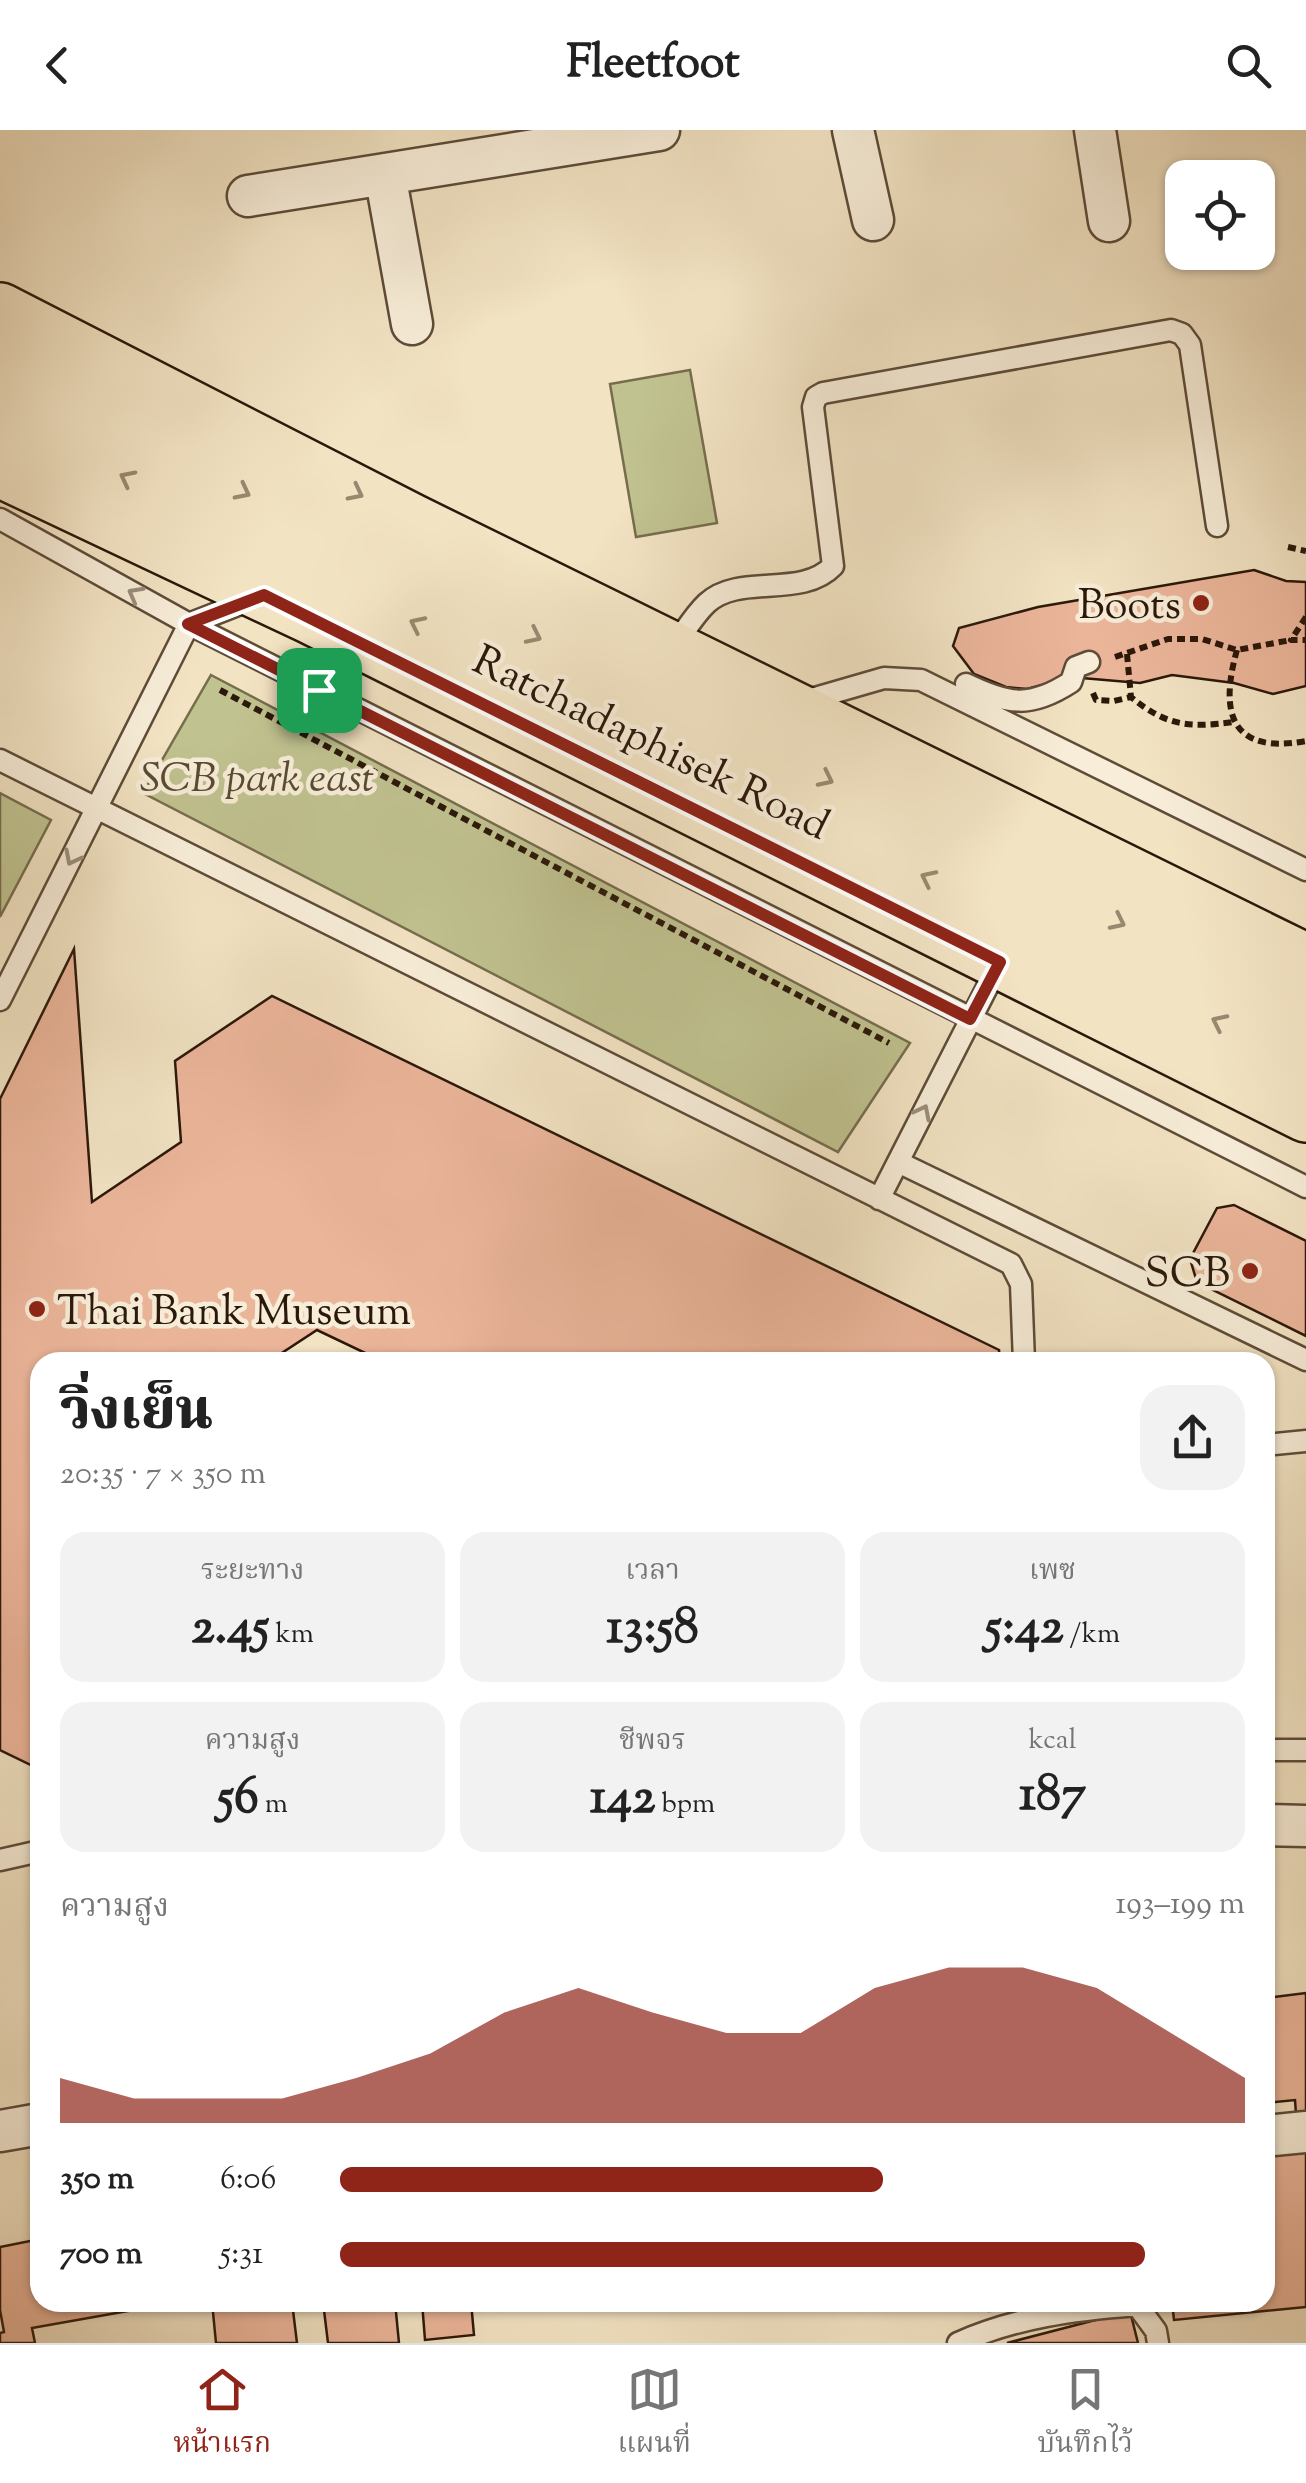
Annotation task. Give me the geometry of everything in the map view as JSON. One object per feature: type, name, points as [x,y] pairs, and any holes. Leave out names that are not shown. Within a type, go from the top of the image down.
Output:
[{"type":"main road","points":[[0,311],[412,522],[1306,962]]},
{"type":"main road","name":"Ratchadaphisek Road","points":[[0,368],[348,545],[1306,1015]]},
{"type":"main road","name":"Ratchadaphisek Road","points":[[0,413],[315,574],[1306,1066]]},
{"type":"main road","name":"Ratchadaphisek Road","points":[[4,493],[264,595],[1306,1114]]},
{"type":"street","points":[[248,196],[659,130]]},
{"type":"street","points":[[853,130],[873,220]]},
{"type":"street","points":[[1095,130],[1109,221]]},
{"type":"street","points":[[385,174],[412,324]]},
{"type":"street","points":[[1275,1825],[1306,1826]]},
{"type":"street","points":[[0,2131],[30,2126]]},
{"type":"street","points":[[1275,2135],[1306,2132]]},
{"type":"lane","points":[[672,648],[707,603],[724,593],[816,578],[832,566],[813,407],[823,393],[1171,330],[1182,334],[1190,345],[1217,526]]},
{"type":"lane","points":[[4,493],[188,624],[1306,1187]]},
{"type":"lane","points":[[0,1000],[188,624],[264,595]]},
{"type":"lane","points":[[966,684],[1008,701],[1046,698],[1071,682],[1076,666],[1090,662]]},
{"type":"lane","points":[[788,706],[884,678],[921,680],[1306,870]]},
{"type":"lane","points":[[0,760],[1010,1264],[1021,1284],[1024,1352]]},
{"type":"lane","points":[[879,1199],[1000,962]]},
{"type":"lane","points":[[898,1162],[1306,1360]]},
{"type":"lane","points":[[1275,1444],[1306,1441]]},
{"type":"lane","points":[[1275,1750],[1306,1750]]},
{"type":"lane","points":[[0,1860],[30,1853]]},
{"type":"lane","points":[[958,2343],[1019,2320],[1059,2312]]},
{"type":"lane","points":[[1143,2312],[1156,2330],[1158,2343]]},
{"type":"path","points":[[1288,546],[1306,550]]},
{"type":"path","points":[[1291,640],[1306,617]]},
{"type":"path","points":[[1131,697],[1114,702],[1096,700],[1089,680],[1090,662],[1128,654],[1168,639],[1202,639],[1238,650],[1306,640]]},
{"type":"path","points":[[1238,650],[1229,695],[1233,722],[1252,741],[1306,741]]},
{"type":"path","points":[[1128,654],[1131,697],[1154,716],[1185,726],[1233,722]]},
{"type":"path","points":[[220,690],[889,1043]]},
{"type":"green space","points":[[690,370],[717,523],[636,537],[610,384]]},
{"type":"green space","name":"SCB park east","points":[[211,675],[910,1043],[838,1152],[143,793]]},
{"type":"green space","points":[[0,793],[51,820],[0,917]]},
{"type":"building","points":[[1254,570],[1286,581],[1306,582],[1306,686],[1273,694],[1234,683],[1172,675],[1140,683],[1070,677],[1027,689],[1006,687],[974,674],[953,646],[959,628],[1038,607]]},
{"type":"building","points":[[74,949],[92,1202],[181,1142],[175,1061],[272,996],[999,1352],[363,1352],[317,1330],[283,1352],[30,1352],[30,1765],[0,1750],[0,1099]]},
{"type":"building","name":"SCB","points":[[1234,1205],[1306,1241],[1306,1336],[1197,1282],[1190,1259],[1217,1208]]},
{"type":"building","points":[[1306,1993],[1306,2112],[1296,2114],[1295,2100],[1275,2102],[1275,1997]]},
{"type":"building","points":[[1306,2148],[1306,2307],[1275,2310],[1275,2151]]},
{"type":"building","points":[[30,2241],[30,2312],[122,2312],[32,2328],[35,2343],[0,2343],[0,2333],[4,2332],[0,2247]]},
{"type":"building","points":[[213,2312],[293,2312],[297,2343],[216,2343]]},
{"type":"building","points":[[324,2312],[396,2312],[399,2343],[328,2343]]},
{"type":"building","points":[[423,2312],[472,2312],[474,2335],[425,2340]]},
{"type":"building","points":[[1130,2312],[1138,2343],[1007,2343]]},
{"type":"building","points":[[1173,2312],[1255,2312],[1174,2320]]},
{"type":"place","name":"Boots","points":[[1201,603]]},
{"type":"place","name":"SCB","points":[[1250,1271]]},
{"type":"place","name":"Thai Bank Museum","points":[[37,1309]]},
{"type":"route","points":[[264,595],[1000,962],[970,1019],[319,690],[188,624],[264,595]]}]
